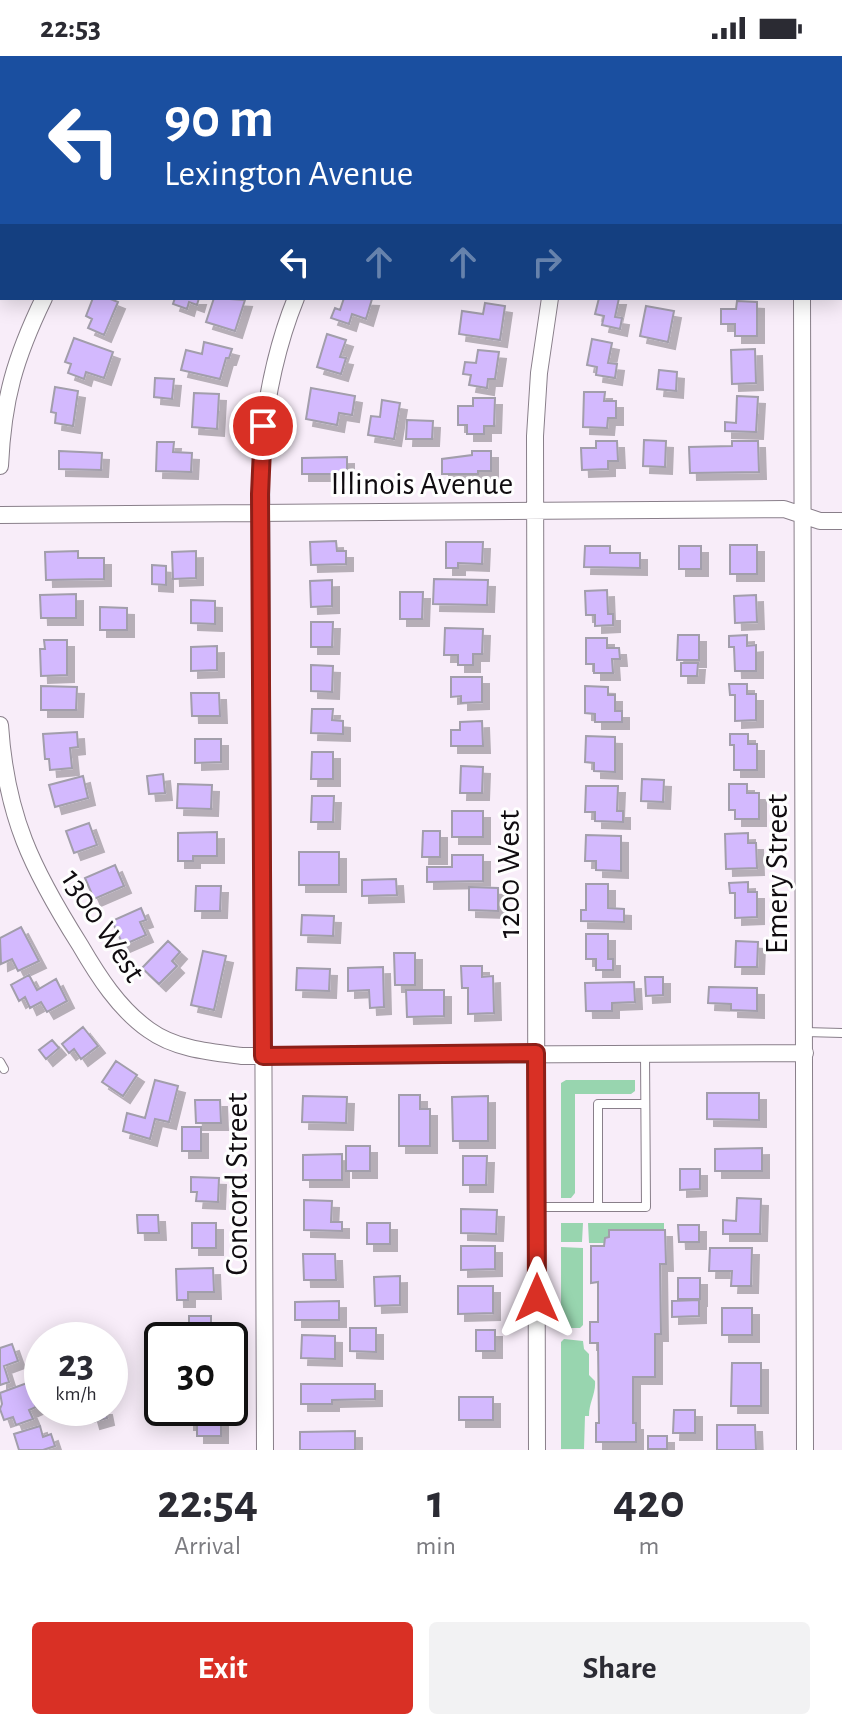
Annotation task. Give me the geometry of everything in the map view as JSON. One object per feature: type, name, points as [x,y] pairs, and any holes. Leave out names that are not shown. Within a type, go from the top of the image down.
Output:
[{"type":"street","points":[[0,466],[3,419],[16,362],[43,300]]},
{"type":"street","name":"Concord Street","points":[[265,1450],[261,450],[278,350],[295,300]]},
{"type":"street","name":"1200 West","points":[[537,1450],[535,436],[539,373],[550,300]]},
{"type":"street","name":"Emery Street","points":[[802,300],[805,1450]]},
{"type":"street","name":"Illinois Avenue","points":[[0,515],[784,509],[820,521],[842,521]]},
{"type":"street","name":"1300 West","points":[[0,725],[2,762],[25,848],[45,890],[119,1003],[150,1031],[175,1043],[204,1052],[263,1056],[805,1053]]},
{"type":"lane","points":[[805,1032],[842,1033]]},
{"type":"lane","points":[[537,1207],[646,1207],[645,1052]]},
{"type":"lane","points":[[598,1207],[598,1104],[645,1104]]},
{"type":"green space","points":[[566,1080],[635,1080],[635,1091],[631,1094],[575,1094],[575,1193],[571,1198],[561,1198],[561,1083]]},
{"type":"green space","points":[[561,1223],[583,1223],[582,1242],[561,1242]]},
{"type":"green space","points":[[588,1223],[664,1223],[664,1230],[605,1238],[604,1243],[589,1243]]},
{"type":"green space","points":[[561,1247],[583,1248],[583,1325],[580,1328],[561,1325]]},
{"type":"green space","points":[[564,1339],[583,1341],[584,1349],[589,1354],[589,1375],[595,1381],[589,1416],[585,1416],[584,1449],[561,1449],[561,1342]]},
{"type":"building","points":[[92,300],[118,302],[104,335],[88,328],[92,319],[86,316]]},
{"type":"building","points":[[174,300],[198,300],[197,305],[189,302],[187,309],[173,304]]},
{"type":"building","points":[[213,300],[245,300],[235,331],[206,322]]},
{"type":"building","points":[[343,300],[372,300],[366,319],[352,314],[349,324],[331,318],[335,308],[340,310]]},
{"type":"building","points":[[598,300],[619,300],[615,317],[622,318],[620,329],[602,325],[604,316],[595,314]]},
{"type":"building","points":[[737,301],[757,302],[757,336],[735,336],[735,324],[721,324],[721,309],[736,309]]},
{"type":"building","points":[[485,303],[505,306],[500,340],[459,334],[462,311],[483,314]]},
{"type":"building","points":[[646,306],[674,311],[668,342],[640,336]]},
{"type":"building","points":[[327,334],[346,340],[340,357],[346,358],[341,374],[317,367]]},
{"type":"building","points":[[74,338],[113,352],[104,378],[86,372],[84,379],[68,373],[71,364],[65,362]]},
{"type":"building","points":[[592,339],[612,343],[608,363],[617,364],[615,378],[596,375],[597,367],[587,365]]},
{"type":"building","points":[[204,342],[232,349],[220,379],[181,370],[186,350],[202,354]]},
{"type":"building","points":[[755,349],[756,383],[732,384],[731,350]]},
{"type":"building","points":[[478,350],[499,352],[495,379],[488,379],[487,388],[469,385],[471,375],[463,374],[465,362],[476,363]]},
{"type":"building","points":[[659,370],[677,372],[676,391],[657,389]]},
{"type":"building","points":[[155,378],[174,379],[172,399],[154,397]]},
{"type":"building","points":[[55,387],[78,391],[73,426],[55,423],[56,413],[51,412]]},
{"type":"building","points":[[311,388],[355,396],[352,415],[339,413],[337,425],[306,419]]},
{"type":"building","points":[[584,392],[605,392],[604,401],[616,401],[616,418],[608,418],[607,428],[583,427]]},
{"type":"building","points":[[194,393],[219,394],[217,429],[192,427]]},
{"type":"building","points":[[737,396],[758,397],[756,432],[725,431],[725,422],[736,423]]},
{"type":"building","points":[[473,398],[495,398],[494,426],[484,426],[484,434],[467,434],[467,425],[458,425],[458,406],[473,406]]},
{"type":"building","points":[[382,400],[400,403],[394,439],[368,435],[371,416],[380,417]]},
{"type":"building","points":[[407,420],[433,421],[432,439],[406,439]]},
{"type":"building","points":[[644,440],[666,441],[665,467],[643,466]]},
{"type":"building","points":[[596,441],[617,441],[618,461],[608,461],[608,469],[582,470],[581,448],[596,448]]},
{"type":"building","points":[[732,441],[758,441],[759,472],[690,473],[689,447],[732,446]]},
{"type":"building","points":[[157,442],[174,442],[173,452],[192,453],[191,472],[156,471]]},
{"type":"building","points":[[59,451],[102,453],[101,470],[59,469]]},
{"type":"building","points":[[472,451],[491,451],[491,471],[442,474],[442,459],[472,455]]},
{"type":"building","points":[[347,457],[347,474],[302,474],[302,458]]},
{"type":"building","points":[[336,541],[337,551],[346,551],[346,564],[311,565],[310,542]]},
{"type":"building","points":[[446,542],[483,542],[482,564],[458,563],[458,568],[446,568]]},
{"type":"building","points":[[730,545],[757,545],[757,574],[730,574]]},
{"type":"building","points":[[585,546],[610,546],[610,553],[640,553],[640,568],[584,567]]},
{"type":"building","points":[[679,546],[701,546],[701,569],[679,569]]},
{"type":"building","points":[[78,551],[78,558],[104,558],[104,579],[46,580],[45,552]]},
{"type":"building","points":[[196,551],[196,578],[173,579],[172,552]]},
{"type":"building","points":[[152,565],[166,566],[166,585],[152,584]]},
{"type":"building","points":[[434,579],[488,580],[487,605],[433,604]]},
{"type":"building","points":[[332,580],[332,606],[311,607],[310,581]]},
{"type":"building","points":[[607,590],[608,614],[613,614],[613,625],[595,626],[595,615],[586,615],[585,591]]},
{"type":"building","points":[[400,592],[423,592],[422,619],[400,619]]},
{"type":"building","points":[[76,594],[76,618],[41,618],[40,595]]},
{"type":"building","points":[[756,595],[757,622],[735,623],[734,596]]},
{"type":"building","points":[[191,600],[215,601],[215,624],[191,623]]},
{"type":"building","points":[[100,607],[127,608],[127,630],[100,630]]},
{"type":"building","points":[[311,622],[333,622],[332,647],[311,647]]},
{"type":"building","points":[[445,628],[483,629],[482,654],[473,654],[473,665],[458,665],[458,655],[444,655]]},
{"type":"building","points":[[678,635],[699,635],[699,660],[677,660]]},
{"type":"building","points":[[747,635],[747,646],[756,645],[756,671],[735,671],[734,647],[729,647],[729,636]]},
{"type":"building","points":[[586,638],[607,638],[607,648],[619,648],[620,659],[612,659],[613,673],[594,673],[594,664],[586,664]]},
{"type":"building","points":[[44,640],[67,640],[67,675],[41,676],[40,649],[45,649]]},
{"type":"building","points":[[217,646],[217,670],[191,671],[191,647]]},
{"type":"building","points":[[681,663],[698,663],[697,676],[681,676]]},
{"type":"building","points":[[311,665],[333,666],[332,692],[311,691]]},
{"type":"building","points":[[451,677],[482,677],[482,702],[461,703],[461,696],[451,697]]},
{"type":"building","points":[[729,684],[747,684],[747,694],[756,694],[756,720],[735,721],[735,695],[730,695]]},
{"type":"building","points":[[41,686],[77,687],[76,710],[41,710]]},
{"type":"building","points":[[585,686],[608,687],[608,695],[615,695],[615,711],[622,711],[622,722],[595,722],[595,714],[585,713]]},
{"type":"building","points":[[191,693],[219,693],[220,716],[192,716]]},
{"type":"building","points":[[312,709],[333,709],[332,720],[343,721],[343,734],[311,733]]},
{"type":"building","points":[[482,721],[483,746],[451,746],[451,730],[460,730],[460,722]]},
{"type":"building","points":[[77,732],[78,747],[70,748],[72,768],[50,770],[49,759],[45,759],[43,734]]},
{"type":"building","points":[[730,734],[748,734],[748,744],[757,744],[757,770],[734,770],[734,745],[730,745]]},
{"type":"building","points":[[586,736],[615,737],[615,772],[594,771],[594,763],[585,762]]},
{"type":"building","points":[[195,739],[221,739],[221,762],[195,763]]},
{"type":"building","points":[[312,752],[333,752],[333,779],[311,779]]},
{"type":"building","points":[[461,766],[483,767],[482,793],[460,793]]},
{"type":"building","points":[[163,774],[165,793],[149,794],[147,776]]},
{"type":"building","points":[[83,776],[88,798],[55,807],[49,785]]},
{"type":"building","points":[[642,779],[664,780],[663,802],[641,801]]},
{"type":"building","points":[[178,784],[212,785],[211,809],[177,808]]},
{"type":"building","points":[[729,784],[747,784],[747,793],[759,793],[759,819],[735,819],[735,810],[729,810]]},
{"type":"building","points":[[586,786],[618,786],[617,811],[623,811],[623,822],[595,821],[595,812],[585,812]]},
{"type":"building","points":[[312,796],[334,796],[333,822],[311,822]]},
{"type":"building","points":[[452,811],[483,811],[483,837],[452,837]]},
{"type":"building","points":[[89,823],[97,845],[74,853],[66,831]]},
{"type":"building","points":[[423,831],[440,831],[440,857],[422,857]]},
{"type":"building","points":[[217,832],[217,856],[193,856],[193,861],[178,861],[178,833]]},
{"type":"building","points":[[748,833],[748,843],[756,843],[757,868],[726,869],[725,834]]},
{"type":"building","points":[[586,835],[621,836],[621,871],[596,870],[596,861],[585,861]]},
{"type":"building","points":[[299,852],[339,852],[339,885],[299,885]]},
{"type":"building","points":[[452,855],[483,855],[483,881],[427,882],[427,867],[452,867]]},
{"type":"building","points":[[115,865],[124,886],[94,899],[85,878]]},
{"type":"building","points":[[396,879],[397,895],[362,896],[362,880]]},
{"type":"building","points":[[748,882],[748,892],[757,892],[757,917],[735,918],[735,893],[730,893],[729,883]]},
{"type":"building","points":[[586,884],[608,884],[608,908],[624,909],[624,922],[581,921],[581,910],[586,910]]},
{"type":"building","points":[[196,886],[221,886],[220,911],[195,911]]},
{"type":"building","points":[[469,887],[498,888],[498,911],[469,910]]},
{"type":"building","points":[[141,908],[146,920],[140,922],[146,935],[123,945],[112,921]]},
{"type":"building","points":[[302,915],[334,916],[333,936],[301,935]]},
{"type":"building","points":[[21,927],[39,961],[18,971],[12,959],[1,964],[0,938]]},
{"type":"building","points":[[586,934],[608,934],[608,959],[613,959],[613,970],[596,970],[596,959],[586,959]]},
{"type":"building","points":[[168,941],[180,952],[172,961],[177,966],[159,984],[142,968]]},
{"type":"building","points":[[736,941],[758,942],[757,967],[735,967]]},
{"type":"building","points":[[203,951],[226,956],[214,1010],[191,1005]]},
{"type":"building","points":[[394,953],[415,953],[415,985],[395,985]]},
{"type":"building","points":[[461,966],[482,966],[482,977],[493,976],[494,1013],[468,1014],[468,988],[462,988]]},
{"type":"building","points":[[383,967],[384,1007],[370,1008],[369,990],[348,991],[348,968]]},
{"type":"building","points":[[297,968],[330,969],[329,991],[296,990]]},
{"type":"building","points":[[29,975],[37,990],[56,979],[67,1001],[47,1012],[41,1002],[30,1008],[25,997],[19,1001],[11,985]]},
{"type":"building","points":[[645,977],[663,977],[663,995],[646,996]]},
{"type":"building","points":[[634,982],[635,1002],[612,1003],[612,1011],[586,1011],[585,983]]},
{"type":"building","points":[[709,987],[757,988],[757,1011],[731,1010],[731,1004],[708,1003]]},
{"type":"building","points":[[406,990],[444,990],[444,1016],[407,1017]]},
{"type":"building","points":[[83,1027],[98,1046],[81,1059],[74,1049],[69,1053],[62,1044]]},
{"type":"building","points":[[52,1040],[59,1048],[46,1059],[39,1050]]},
{"type":"building","points":[[116,1061],[137,1075],[123,1096],[102,1082]]},
{"type":"building","points":[[155,1080],[178,1086],[169,1122],[155,1119],[150,1139],[123,1131],[127,1113],[145,1118]]},
{"type":"building","points":[[707,1093],[759,1093],[759,1120],[707,1119]]},
{"type":"building","points":[[399,1095],[420,1095],[420,1109],[430,1109],[430,1146],[399,1146]]},
{"type":"building","points":[[303,1096],[347,1097],[346,1123],[302,1122]]},
{"type":"building","points":[[488,1096],[488,1141],[453,1141],[452,1097]]},
{"type":"building","points":[[195,1100],[220,1100],[221,1123],[196,1123]]},
{"type":"building","points":[[182,1127],[201,1127],[201,1151],[182,1151]]},
{"type":"building","points":[[346,1146],[370,1146],[370,1171],[346,1171]]},
{"type":"building","points":[[762,1148],[762,1171],[715,1171],[715,1149]]},
{"type":"building","points":[[342,1154],[342,1180],[303,1180],[303,1155]]},
{"type":"building","points":[[463,1156],[487,1156],[486,1185],[463,1185]]},
{"type":"building","points":[[680,1169],[700,1169],[700,1189],[680,1190]]},
{"type":"building","points":[[191,1177],[219,1178],[218,1202],[196,1201],[197,1192],[191,1192]]},
{"type":"building","points":[[737,1198],[761,1199],[760,1234],[723,1234],[723,1220],[736,1221]]},
{"type":"building","points":[[304,1200],[332,1201],[331,1222],[342,1222],[342,1231],[304,1230]]},
{"type":"building","points":[[461,1209],[497,1210],[496,1234],[461,1233]]},
{"type":"building","points":[[137,1215],[158,1215],[159,1233],[138,1233]]},
{"type":"building","points":[[192,1223],[216,1223],[216,1248],[192,1248]]},
{"type":"building","points":[[367,1223],[390,1223],[390,1244],[367,1244]]},
{"type":"building","points":[[678,1225],[699,1225],[699,1242],[679,1242]]},
{"type":"building","points":[[609,1230],[665,1230],[666,1264],[660,1264],[661,1334],[655,1334],[655,1377],[633,1377],[636,1442],[596,1442],[596,1423],[599,1423],[598,1343],[590,1343],[590,1322],[598,1322],[598,1282],[591,1283],[591,1246],[604,1246]]},
{"type":"building","points":[[461,1246],[495,1246],[495,1269],[461,1270]]},
{"type":"building","points":[[710,1248],[752,1248],[751,1286],[731,1286],[732,1271],[709,1271]]},
{"type":"building","points":[[303,1254],[335,1254],[336,1280],[304,1280]]},
{"type":"building","points":[[213,1268],[214,1292],[188,1292],[188,1300],[177,1300],[176,1269]]},
{"type":"building","points":[[400,1276],[400,1305],[375,1306],[374,1277]]},
{"type":"building","points":[[678,1278],[700,1278],[700,1299],[678,1299]]},
{"type":"building","points":[[458,1286],[493,1286],[493,1313],[458,1314]]},
{"type":"building","points":[[699,1300],[699,1316],[672,1317],[672,1301]]},
{"type":"building","points":[[339,1301],[339,1320],[295,1320],[295,1302]]},
{"type":"building","points":[[722,1308],[752,1308],[752,1335],[722,1335]]},
{"type":"building","points":[[189,1316],[211,1316],[211,1322],[189,1322]]},
{"type":"building","points":[[350,1328],[376,1328],[376,1352],[350,1351]]},
{"type":"building","points":[[476,1330],[495,1330],[495,1351],[476,1351]]},
{"type":"building","points":[[302,1335],[335,1336],[335,1359],[301,1358]]},
{"type":"building","points":[[12,1344],[18,1361],[4,1366],[9,1382],[0,1385],[0,1348]]},
{"type":"building","points":[[732,1363],[761,1363],[761,1406],[731,1406]]},
{"type":"building","points":[[24,1384],[24,1422],[16,1425],[13,1417],[4,1420],[0,1393]]},
{"type":"building","points":[[301,1384],[375,1384],[375,1399],[301,1404]]},
{"type":"building","points":[[459,1397],[493,1397],[493,1420],[459,1420]]},
{"type":"building","points":[[674,1410],[695,1410],[695,1433],[673,1433]]},
{"type":"building","points":[[717,1425],[755,1425],[756,1450],[717,1450]]},
{"type":"building","points":[[40,1426],[43,1437],[51,1434],[55,1446],[43,1450],[19,1450],[14,1434]]},
{"type":"building","points":[[197,1426],[221,1426],[221,1436],[197,1436]]},
{"type":"building","points":[[355,1431],[355,1450],[300,1450],[300,1432]]},
{"type":"building","points":[[648,1436],[667,1436],[667,1449],[648,1449]]},
{"type":"route","points":[[263,426],[260,494],[263,1056],[536,1053],[537,1298]]}]
